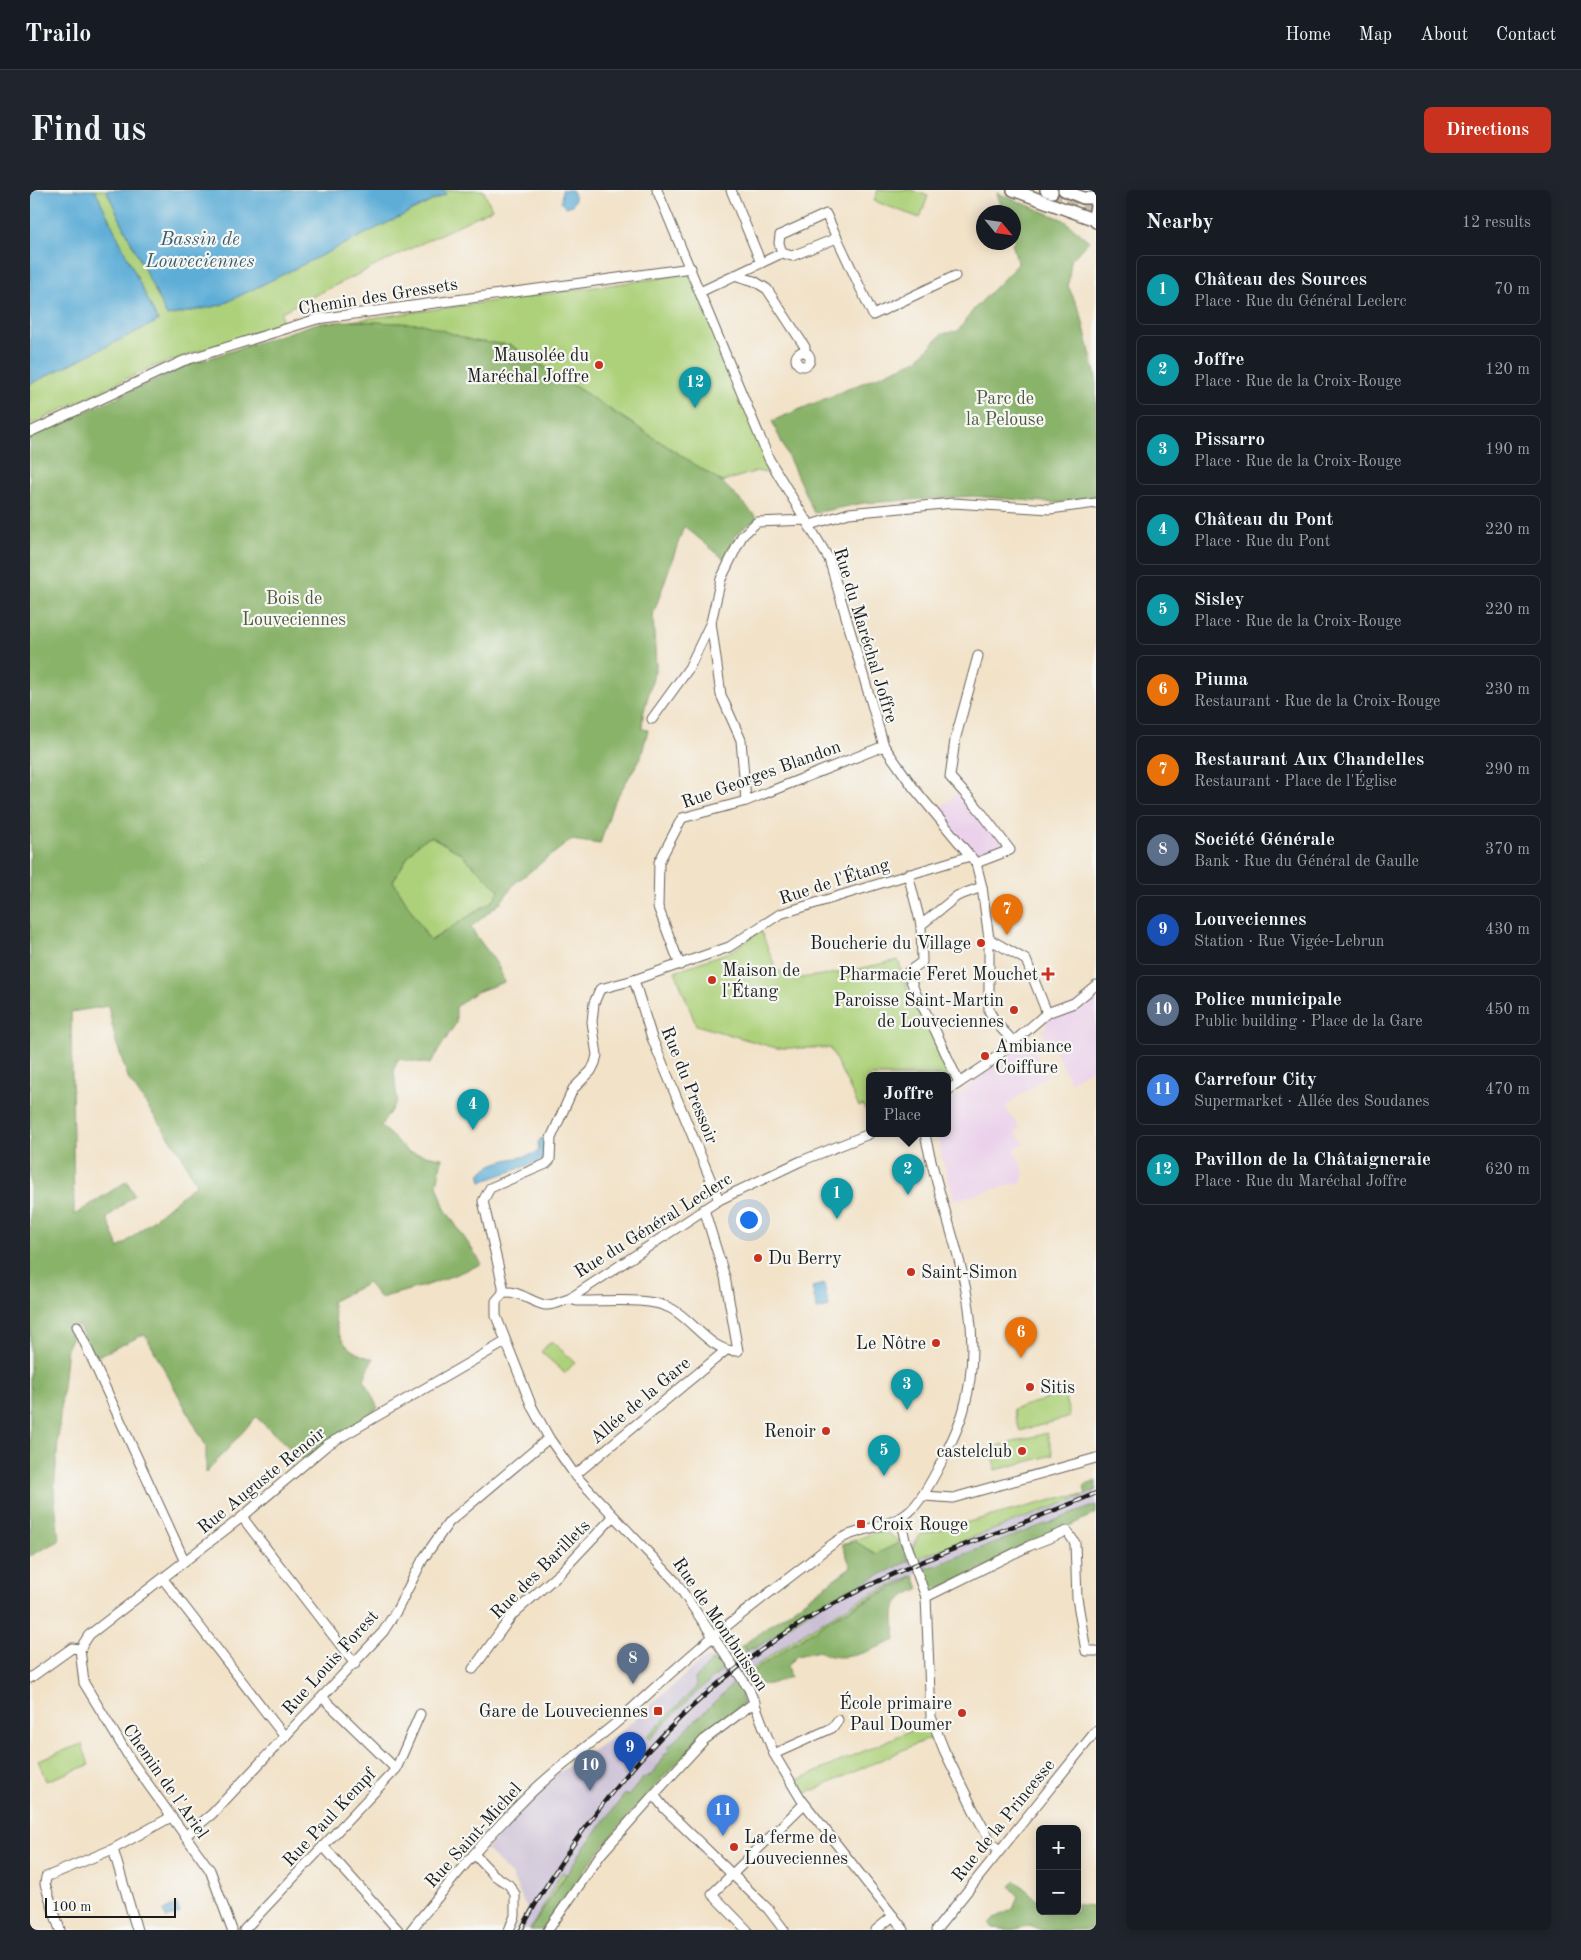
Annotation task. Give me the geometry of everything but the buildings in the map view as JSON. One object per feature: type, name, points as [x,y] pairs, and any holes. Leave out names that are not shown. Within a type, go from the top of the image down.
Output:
[{"type":"main road","points":[[1012,190],[1096,221],[1096,206]]},
{"type":"main road","points":[[1064,190],[1083,198],[1096,198]]},
{"type":"street","name":"Rue du Maréchal Joffre","points":[[656,190],[691,268],[769,459],[809,522],[829,559],[884,746],[913,787],[973,860]]},
{"type":"street","points":[[731,190],[761,263]]},
{"type":"street","points":[[782,253],[779,242],[780,235],[826,214],[873,315],[955,276]]},
{"type":"street","points":[[700,292],[782,253],[792,256],[837,238]]},
{"type":"street","name":"Chemin des Gressets","points":[[30,432],[183,361],[317,319],[691,268]]},
{"type":"street","points":[[734,276],[754,281],[767,289],[805,347],[804,352]]},
{"type":"street","points":[[652,719],[689,668],[711,622],[721,579],[742,536],[757,522],[809,522],[849,512],[953,503],[1050,509],[1096,503]]},
{"type":"street","points":[[711,622],[721,695],[741,740],[746,801]]},
{"type":"street","name":"Rue de l'Étang","points":[[503,1293],[483,1201],[490,1188],[546,1164],[550,1160],[551,1138],[573,1089],[591,1071],[595,1063],[596,1055],[592,1022],[594,1003],[600,989],[680,965],[732,945],[780,914],[908,874],[1010,850],[978,808],[950,777],[955,740],[978,656]]},
{"type":"street","name":"Rue Georges Blandon","points":[[680,965],[658,907],[659,862],[682,818],[746,801],[884,746]]},
{"type":"street","points":[[973,860],[982,887],[988,939],[989,1011],[997,1024],[1013,1041]]},
{"type":"street","points":[[908,874],[921,925],[922,962],[908,972],[915,992],[959,1083]]},
{"type":"street","points":[[921,925],[957,896],[982,887]]},
{"type":"street","points":[[988,939],[1026,960],[1047,1014]]},
{"type":"street","name":"Rue du Pressoir","points":[[634,980],[652,1038],[719,1200]]},
{"type":"street","points":[[951,1088],[989,1063],[1047,1014],[1074,1003],[1096,984]]},
{"type":"street","name":"Rue du Général Leclerc","points":[[503,1293],[512,1292],[535,1303],[547,1305],[569,1299],[719,1200],[801,1161],[866,1135]]},
{"type":"street","name":"Rue Saint-Michel","points":[[411,1930],[474,1854],[526,1797],[713,1637],[841,1539],[900,1518],[914,1508],[924,1496],[964,1409],[968,1389],[972,1331],[969,1303],[957,1247],[932,1170],[926,1137]]},
{"type":"street","points":[[569,1299],[577,1301],[650,1302],[672,1309],[725,1351],[738,1351],[725,1277],[704,1209]]},
{"type":"street","points":[[503,1293],[496,1301],[496,1316],[505,1342]]},
{"type":"street","points":[[77,1326],[185,1562]]},
{"type":"street","name":"Rue de Montbuisson","points":[[505,1342],[532,1406],[549,1438],[575,1475],[662,1565],[749,1689],[774,1754],[804,1804],[904,1930]]},
{"type":"street","name":"Rue Auguste Renoir","points":[[80,1648],[89,1635],[242,1517],[327,1445],[505,1342]]},
{"type":"street","name":"Allée de la Gare","points":[[575,1475],[725,1351]]},
{"type":"street","name":"Rue Louis Forest","points":[[185,1836],[212,1814],[355,1664],[383,1632],[397,1610],[423,1559],[449,1522],[549,1438]]},
{"type":"street","points":[[924,1496],[953,1498],[1096,1458]]},
{"type":"street","points":[[242,1517],[355,1664]]},
{"type":"street","name":"Rue des Barillets","points":[[473,1669],[513,1614],[560,1573],[614,1517]]},
{"type":"street","points":[[900,1518],[905,1540],[926,1597],[931,1717],[944,1750],[974,1812],[992,1844],[1000,1850]]},
{"type":"street","points":[[926,1597],[1065,1530],[1071,1534],[1075,1543],[1076,1598],[1086,1651],[1096,1652]]},
{"type":"street","points":[[163,1578],[285,1737]]},
{"type":"street","points":[[30,1678],[72,1648],[80,1648]]},
{"type":"street","name":"Chemin de l'Ariel","points":[[80,1648],[84,1683],[114,1736],[210,1870],[232,1930]]},
{"type":"street","points":[[323,1698],[396,1769]]},
{"type":"street","points":[[548,1930],[601,1854],[654,1795],[704,1740],[755,1702]]},
{"type":"street","name":"Rue Paul Kempf","points":[[244,1930],[396,1769],[420,1714]]},
{"type":"street","points":[[774,1754],[832,1728],[838,1720]]},
{"type":"street","name":"Rue de la Princesse","points":[[936,1930],[1096,1731]]},
{"type":"street","points":[[654,1795],[664,1809],[768,1909],[784,1930]]},
{"type":"street","points":[[747,1930],[712,1894],[804,1804]]},
{"type":"street","points":[[60,1930],[45,1884],[46,1877],[113,1848],[171,1817]]},
{"type":"street","points":[[323,1846],[398,1930]]},
{"type":"street","points":[[113,1848],[137,1930]]},
{"type":"street","points":[[474,1854],[494,1875],[510,1885],[515,1894],[515,1916],[509,1930]]},
{"type":"street","points":[[876,1930],[893,1916]]},
{"type":"shaded area","points":[[958,792],[1004,845],[1003,848],[975,857],[937,811]]},
{"type":"shaded area","points":[[1096,990],[1096,1066],[1070,1082],[1057,1053],[1041,1030],[1047,1027],[1044,1021]]},
{"type":"shaded area","points":[[1028,1038],[1047,1075],[1005,1107],[1020,1128],[1015,1132],[1025,1143],[1014,1150],[1024,1171],[1022,1182],[954,1200],[938,1137],[951,1137],[951,1101]]},
{"type":"shaded area","points":[[1096,1481],[1096,1513],[928,1587],[921,1573],[914,1575],[905,1582],[832,1618],[749,1674],[744,1675],[746,1693],[744,1703],[703,1736],[629,1814],[583,1870],[542,1930],[516,1930],[527,1909],[512,1876],[486,1849],[555,1775],[619,1733],[701,1661],[710,1658],[725,1663],[732,1658],[734,1652],[851,1566],[901,1542],[909,1561],[913,1542],[919,1535],[1064,1497],[1086,1495],[1084,1486]]},
{"type":"green space","points":[[95,190],[106,190],[167,316],[221,305],[446,194],[444,190],[483,190],[492,209],[281,312],[282,323],[147,369],[30,425],[30,384],[158,321]]},
{"type":"green space","points":[[878,190],[911,190],[928,196],[920,218],[874,201]]},
{"type":"green space","name":"Parc de la Pelouse","points":[[997,193],[1064,220],[1089,241],[1071,260],[1068,286],[1081,314],[1096,378],[1096,496],[1056,503],[974,496],[863,503],[814,513],[772,421],[917,360],[942,334],[958,331],[974,309],[1018,264],[1014,250],[1021,250],[1021,205],[1001,205]]},
{"type":"green space","points":[[689,274],[775,475],[757,471],[722,482],[511,345],[474,341],[423,324],[350,321]]},
{"type":"green space","name":"Bois de Louveciennes","points":[[350,321],[423,324],[474,341],[511,345],[722,482],[758,518],[737,533],[724,559],[684,526],[653,615],[656,666],[643,715],[642,729],[648,730],[641,757],[613,804],[600,844],[571,840],[515,883],[500,903],[471,927],[499,967],[504,982],[474,993],[456,1007],[456,1023],[430,1064],[398,1059],[394,1070],[397,1101],[381,1126],[408,1152],[442,1158],[437,1185],[445,1209],[482,1264],[431,1284],[380,1298],[368,1283],[332,1301],[341,1338],[352,1350],[373,1359],[364,1379],[378,1408],[306,1463],[256,1417],[206,1473],[206,1446],[145,1334],[94,1358],[78,1324],[67,1347],[60,1416],[54,1492],[59,1541],[30,1556],[30,437],[185,366],[318,323]],"holes":[[[432,837],[460,853],[499,890],[494,900],[430,941],[393,881],[414,848]],[[108,1006],[116,1042],[129,1080],[181,1154],[196,1184],[119,1248],[107,1218],[134,1195],[127,1181],[74,1215],[71,1012]]]},
{"type":"green space","points":[[432,837],[460,853],[500,890],[494,900],[430,941],[393,881],[414,848]]},
{"type":"green space","points":[[761,931],[776,969],[793,979],[845,972],[898,960],[909,994],[955,1078],[951,1080],[951,1072],[866,1072],[866,1111],[863,1105],[859,1107],[830,1048],[776,1048],[696,1025],[675,971],[732,951]]},
{"type":"green space","points":[[551,1341],[575,1362],[565,1373],[541,1352]]},
{"type":"green space","name":"castelclub","points":[[1064,1394],[1070,1417],[1020,1431],[1013,1409]]},
{"type":"green space","name":"castelclub","points":[[1047,1433],[1053,1455],[996,1470],[990,1448]]},
{"type":"green space","points":[[1096,1481],[1096,1490],[1086,1495],[1084,1486]]},
{"type":"green space","points":[[1086,1495],[915,1559],[912,1549],[919,1535],[1064,1497]]},
{"type":"green space","points":[[1096,1505],[1096,1513],[941,1588],[930,1587],[921,1573],[923,1570]]},
{"type":"green space","points":[[885,1532],[901,1542],[876,1554],[856,1542],[842,1544],[874,1533]]},
{"type":"green space","points":[[856,1542],[876,1554],[901,1542],[909,1561],[825,1601],[755,1649],[753,1647],[747,1651],[743,1645],[851,1567],[842,1544]]},
{"type":"green space","points":[[914,1575],[832,1618],[749,1674],[744,1675],[826,1619]]},
{"type":"green space","points":[[914,1575],[919,1589],[902,1598],[895,1608],[896,1640],[847,1656],[837,1657],[819,1651],[797,1656],[787,1666],[790,1677],[771,1684],[761,1684],[744,1675],[749,1674],[832,1618],[905,1582]]},
{"type":"green space","points":[[743,1645],[747,1651],[735,1660],[732,1658],[734,1652]]},
{"type":"green space","points":[[713,1660],[725,1668],[689,1699],[650,1739],[647,1736],[696,1687],[695,1678]]},
{"type":"green space","points":[[737,1680],[743,1694],[741,1698],[744,1703],[714,1728],[634,1809],[587,1867],[542,1930],[530,1930],[583,1849],[625,1794],[628,1796],[643,1778],[653,1774],[664,1755],[670,1751],[667,1748]]},
{"type":"green space","points":[[930,1724],[935,1738],[925,1740],[812,1791],[807,1793],[798,1780],[921,1726]]},
{"type":"green space","points":[[82,1744],[89,1765],[46,1781],[38,1760]]},
{"type":"green space","points":[[562,1872],[566,1874],[530,1930]]},
{"type":"green space","points":[[1016,1881],[1036,1898],[1036,1915],[1081,1915],[1081,1905],[1096,1906],[1096,1930],[1041,1930],[1030,1925],[1013,1930],[993,1928],[990,1924],[995,1918],[1013,1909],[1018,1897],[1010,1886]]},
{"type":"water","points":[[30,190],[95,190],[158,321],[30,384]]},
{"type":"water","name":"Bassin de Louveciennes","points":[[106,190],[444,190],[446,194],[221,305],[167,316]]},
{"type":"water","points":[[562,190],[572,190],[575,199],[572,205],[565,207],[561,203]]},
{"type":"water","points":[[540,1139],[546,1139],[548,1145],[548,1150],[543,1160],[481,1182],[480,1175],[491,1165],[536,1153],[539,1150],[538,1143]]},
{"type":"water","points":[[824,1284],[829,1307],[817,1310],[812,1287]]},
{"type":"water","points":[[177,1904],[180,1913],[167,1919],[163,1911]]},
{"type":"tunnel","points":[[1052,192],[1096,209]]},
{"type":"railway","points":[[521,1930],[552,1877],[586,1826],[624,1778],[665,1733],[709,1691],[757,1653],[808,1619],[890,1575],[1096,1493]]},
{"type":"place","name":"Mausolée du Maréchal Joffre","points":[[599,365]]},
{"type":"place","name":"Pavillon de la Châtaigneraie","points":[[695,408]]},
{"type":"place","name":"Restaurant Aux Chandelles","points":[[1007,935]]},
{"type":"place","name":"Boucherie du Village","points":[[981,943]]},
{"type":"place","name":"Pharmacie Feret Mouchet","points":[[1048,974]]},
{"type":"place","name":"Maison de l'Étang","points":[[712,980]]},
{"type":"place","name":"Paroisse Saint-Martin de Louveciennes","points":[[1014,1010]]},
{"type":"place","name":"Ambiance Coiffure","points":[[985,1056]]},
{"type":"place","name":"Château du Pont","points":[[473,1130]]},
{"type":"place","name":"Joffre","points":[[908,1195]]},
{"type":"place","name":"Château des Sources","points":[[837,1219]]},
{"type":"place","name":"Du Berry","points":[[758,1258]]},
{"type":"place","name":"Saint-Simon","points":[[911,1272]]},
{"type":"place","name":"Le Nôtre","points":[[936,1343]]},
{"type":"place","name":"Piuma","points":[[1021,1358]]},
{"type":"place","name":"Sitis","points":[[1030,1387]]},
{"type":"place","name":"Pissarro","points":[[907,1410]]},
{"type":"place","name":"Renoir","points":[[826,1431]]},
{"type":"place","name":"castelclub","points":[[1022,1451]]},
{"type":"place","name":"Sisley","points":[[884,1476]]},
{"type":"place","name":"Croix Rouge","points":[[861,1524]]},
{"type":"place","name":"Société Générale","points":[[633,1684]]},
{"type":"place","name":"Gare de Louveciennes","points":[[658,1711]]},
{"type":"place","name":"École primaire Paul Doumer","points":[[962,1713]]},
{"type":"place","name":"Louveciennes","points":[[630,1773]]},
{"type":"place","name":"Police municipale","points":[[590,1791]]},
{"type":"place","name":"Carrefour City","points":[[723,1836]]},
{"type":"place","name":"La ferme de Louveciennes","points":[[734,1847]]}]
